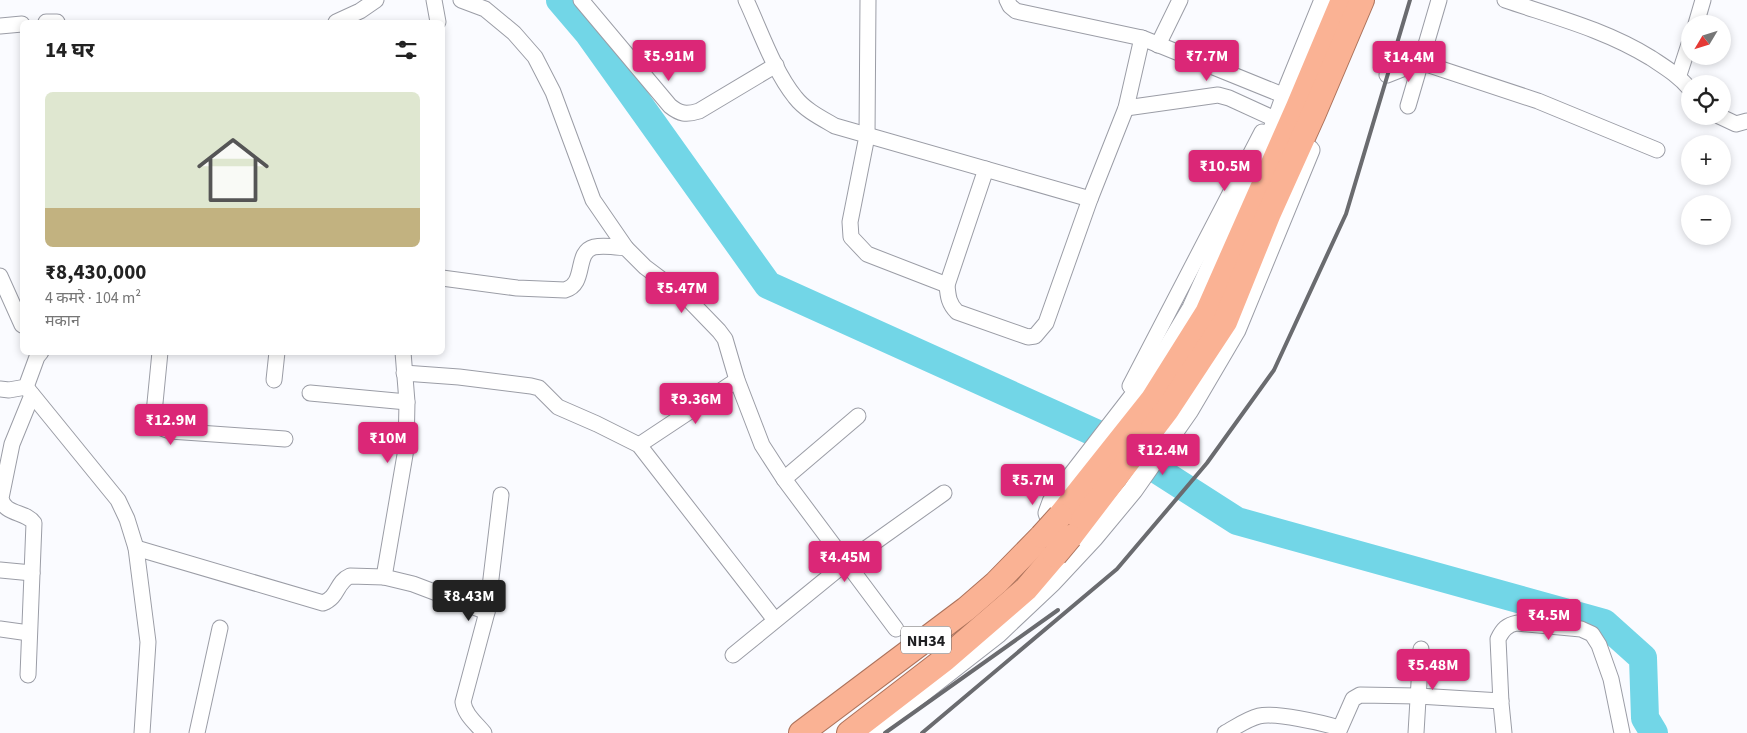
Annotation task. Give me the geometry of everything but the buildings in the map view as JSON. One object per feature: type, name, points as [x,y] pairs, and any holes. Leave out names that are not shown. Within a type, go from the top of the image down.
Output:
[{"type":"highway","name":"NH34","points":[[801,733],[966,608],[996,583],[1042,536],[1094,475],[1207,313],[1298,107],[1342,0]]},
{"type":"highway","name":"NH34","points":[[1147,397],[1225,322],[1269,213],[1314,114],[1362,0]]},
{"type":"highway","name":"NH34","points":[[849,733],[945,659],[1026,589],[1067,550],[1094,475]]},
{"type":"street","points":[[340,20],[360,11],[376,0]]},
{"type":"street","points":[[434,0],[438,20]]},
{"type":"street","points":[[461,0],[485,9],[514,32],[535,57],[553,92],[593,200],[626,248],[654,275],[689,300],[725,339],[737,380],[762,444],[784,479],[896,629]]},
{"type":"street","points":[[581,0],[670,106],[680,114],[699,111],[776,65]]},
{"type":"street","points":[[746,0],[776,65],[795,97],[811,112],[835,126],[1090,199]]},
{"type":"street","points":[[868,0],[867,136],[850,222],[851,238],[866,254],[947,285]]},
{"type":"street","points":[[1007,0],[1016,11],[1142,38],[1285,96]]},
{"type":"street","points":[[1158,45],[1180,0]]},
{"type":"street","points":[[1147,397],[1158,365],[1192,308],[1273,119],[1285,96],[1324,0]]},
{"type":"street","points":[[870,733],[996,634],[1052,582],[1067,550],[1133,490],[1189,410],[1236,330],[1370,0]]},
{"type":"street","points":[[1408,106],[1439,0]]},
{"type":"street","points":[[1504,0],[1592,29],[1628,44],[1681,78]]},
{"type":"street","points":[[1699,15],[1703,0]]},
{"type":"street","points":[[0,26],[20,24]]},
{"type":"street","points":[[986,169],[947,285],[948,300],[958,312],[1028,337],[1034,336],[1046,323],[1090,199],[1126,108],[1142,38]]},
{"type":"street","points":[[1387,75],[1420,62],[1538,101],[1657,150]]},
{"type":"street","points":[[1679,75],[1682,65]]},
{"type":"street","points":[[1126,108],[1218,95],[1229,98],[1273,119]]},
{"type":"street","points":[[1731,122],[1736,124],[1747,121]]},
{"type":"street","points":[[445,278],[517,288],[565,290],[576,284],[584,254],[591,248],[626,248]]},
{"type":"street","points":[[0,276],[20,321]]},
{"type":"street","points":[[28,675],[34,523],[30,518],[5,507],[2,498],[12,444],[29,391],[38,355]]},
{"type":"street","points":[[160,355],[154,413],[155,422],[160,429],[285,439]]},
{"type":"street","points":[[274,380],[276,355]]},
{"type":"street","points":[[384,577],[406,449],[407,402],[403,355]]},
{"type":"street","points":[[404,373],[459,377],[539,388],[558,407],[639,445],[775,620]]},
{"type":"street","points":[[639,445],[737,380]]},
{"type":"street","points":[[0,389],[29,391],[118,500],[127,518],[136,548],[148,642],[142,733]]},
{"type":"street","points":[[310,393],[407,402]]},
{"type":"street","points":[[784,479],[858,416]]},
{"type":"street","points":[[1067,550],[1054,532],[1048,513],[1052,502],[1094,475]]},
{"type":"street","points":[[733,655],[847,562],[944,493]]},
{"type":"street","points":[[484,733],[464,709],[463,702],[487,612],[500,495]]},
{"type":"street","points":[[136,548],[323,603],[330,601],[345,578],[350,576],[384,577],[413,584],[487,612]]},
{"type":"street","points":[[0,570],[32,573]]},
{"type":"street","points":[[1504,733],[1500,701],[1498,639],[1502,631],[1509,625],[1517,623],[1581,629],[1592,634],[1599,645],[1611,678],[1622,733]]},
{"type":"street","points":[[198,733],[220,628]]},
{"type":"street","points":[[0,629],[29,633]]},
{"type":"street","points":[[1416,733],[1421,649]]},
{"type":"street","points":[[1225,733],[1262,715],[1323,723],[1339,731],[1353,699],[1360,694],[1500,701]]},
{"type":"waterway","points":[[560,0],[589,34],[768,285],[1109,439],[1237,521],[1604,623],[1643,658],[1645,718],[1654,733]]},
{"type":"railway","points":[[922,733],[1117,569],[1207,463],[1274,370],[1346,214],[1410,0]]},
{"type":"railway","points":[[885,733],[1058,610]]}]
